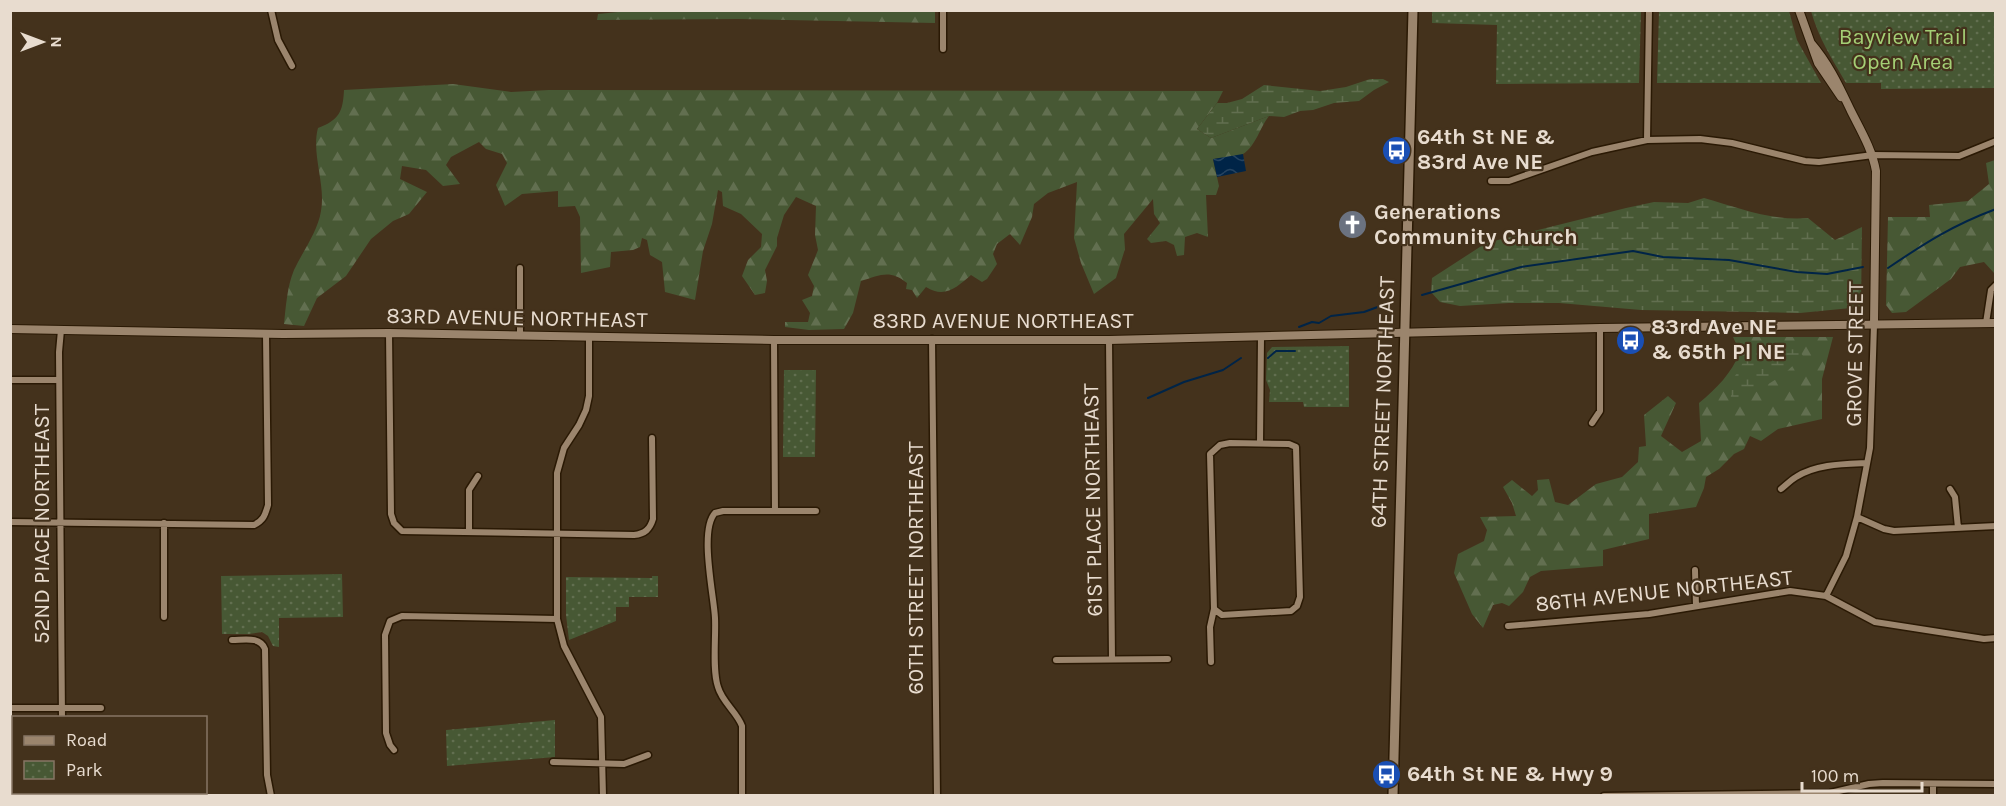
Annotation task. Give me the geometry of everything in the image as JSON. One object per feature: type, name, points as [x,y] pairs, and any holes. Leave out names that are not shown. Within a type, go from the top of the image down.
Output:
[{"type":"main road","name":"64TH STREET NORTHEAST","points":[[1394,795],[1413,10]]},
{"type":"street","points":[[271,10],[278,40],[292,66]]},
{"type":"street","points":[[943,49],[944,10]]},
{"type":"street","points":[[1647,140],[1649,10]]},
{"type":"street","name":"GROVE STREET","points":[[1799,10],[1811,43],[1834,74],[1873,155],[1876,171],[1870,448],[1857,517],[1845,556],[1826,596]]},
{"type":"street","points":[[1491,181],[1509,181],[1592,152],[1647,140],[1700,139],[1732,142],[1811,161],[1837,161],[1873,155],[1959,156],[1995,141]]},
{"type":"street","points":[[520,268],[520,335]]},
{"type":"street","points":[[1986,323],[1991,290],[1995,285]]},
{"type":"street","name":"83RD AVENUE NORTHEAST","points":[[10,328],[266,334],[389,333],[774,340],[1109,340],[1600,328],[1995,323]]},
{"type":"street","points":[[1592,423],[1600,411],[1600,328]]},
{"type":"street","name":"52ND PIACE NORTHEAST","points":[[61,330],[59,380],[62,716]]},
{"type":"street","points":[[389,333],[392,520],[399,529],[408,532],[634,535],[647,530],[653,519],[652,438]]},
{"type":"street","points":[[10,522],[254,525],[261,522],[268,505],[266,334]]},
{"type":"street","points":[[1260,443],[1261,336]]},
{"type":"street","points":[[589,337],[589,396],[586,410],[558,463],[557,619],[564,645],[601,717],[603,795]]},
{"type":"street","name":"60TH STREET NORTHEAST","points":[[932,339],[937,795]]},
{"type":"street","points":[[774,340],[775,511]]},
{"type":"street","name":"61ST PLACE NORTHEAST","points":[[1109,340],[1112,659]]},
{"type":"street","points":[[10,380],[59,380]]},
{"type":"street","points":[[1210,662],[1210,627],[1214,609],[1210,454],[1220,445],[1230,443],[1289,444],[1296,447],[1300,597],[1297,606],[1291,611],[1222,615],[1214,609]]},
{"type":"street","points":[[1781,489],[1796,476],[1808,471],[1833,465],[1867,463]]},
{"type":"street","points":[[469,532],[470,490],[478,476]]},
{"type":"street","points":[[1950,489],[1955,497],[1958,528]]},
{"type":"street","points":[[742,795],[742,726],[720,693],[716,680],[715,617],[709,575],[709,526],[712,516],[723,511],[816,511]]},
{"type":"street","points":[[1857,517],[1894,531],[1995,526]]},
{"type":"street","points":[[164,523],[164,617]]},
{"type":"street","points":[[1695,570],[1696,606]]},
{"type":"street","name":"86TH AVENUE NORTHEAST","points":[[1508,626],[1645,614],[1790,591],[1826,596],[1875,622],[1984,639],[1995,638]]},
{"type":"street","points":[[394,750],[386,734],[385,635],[390,621],[402,616],[557,619]]},
{"type":"street","points":[[232,640],[258,640],[265,649],[267,775],[272,795]]},
{"type":"street","points":[[1056,660],[1168,659]]},
{"type":"street","points":[[10,708],[101,708]]},
{"type":"street","points":[[553,762],[624,764],[648,755]]},
{"type":"street","points":[[1604,795],[1830,793],[1869,784],[1995,784]]},
{"type":"street","points":[[1933,784],[1933,795]]},
{"type":"green space","points":[[935,10],[935,23],[738,19],[597,20],[598,14],[628,11]]},
{"type":"green space","points":[[1432,11],[1641,11],[1639,83],[1496,84],[1497,25],[1432,23]]},
{"type":"green space","name":"Bayview Trail Open Area","points":[[1659,11],[1789,11],[1797,40],[1821,83],[1657,83]]},
{"type":"green space","name":"Bayview Trail Open Area","points":[[1811,11],[1995,11],[1995,88],[1881,89],[1881,83],[1846,83],[1821,39]]},
{"type":"green space","points":[[1370,79],[1383,79],[1389,82],[1359,101],[1334,103],[1284,117],[1269,116],[1211,138],[1197,129],[1217,103],[1242,99],[1264,85],[1320,91],[1346,87]]},
{"type":"green space","points":[[453,84],[511,92],[549,90],[1223,91],[1217,103],[1197,129],[1211,138],[1269,116],[1247,151],[1233,157],[1213,159],[1219,186],[1216,195],[1206,195],[1208,237],[1197,233],[1185,237],[1184,255],[1177,256],[1174,245],[1166,241],[1151,243],[1147,239],[1160,223],[1154,214],[1153,199],[1124,234],[1125,249],[1116,278],[1094,294],[1081,263],[1074,238],[1077,182],[1048,193],[1034,204],[1032,217],[1020,245],[1010,234],[997,244],[993,254],[997,264],[987,279],[982,282],[971,275],[956,287],[945,292],[926,287],[917,298],[912,290],[906,289],[907,283],[901,279],[885,274],[879,275],[861,281],[853,313],[844,329],[809,330],[785,327],[785,322],[808,322],[810,313],[802,300],[812,296],[814,286],[808,275],[818,250],[815,235],[816,206],[796,197],[784,215],[777,246],[765,270],[767,281],[765,293],[755,295],[742,276],[748,260],[761,247],[762,234],[741,214],[723,206],[722,192],[718,190],[712,224],[703,251],[695,300],[665,292],[662,262],[650,255],[647,240],[642,238],[640,247],[611,252],[610,267],[581,273],[580,217],[575,206],[558,207],[558,191],[522,194],[505,206],[496,185],[507,163],[502,154],[486,149],[479,142],[451,157],[446,165],[460,184],[443,186],[426,170],[402,166],[400,179],[427,192],[409,214],[393,221],[371,239],[346,276],[317,298],[304,326],[284,324],[292,276],[314,233],[321,211],[322,190],[316,148],[318,128],[331,122],[341,110],[344,90]]},
{"type":"green space","points":[[1995,160],[1995,272],[1984,262],[1960,267],[1951,279],[1906,312],[1892,313],[1886,305],[1888,217],[1930,217],[1929,205],[1968,201],[1989,184],[1986,163]]},
{"type":"green space","points":[[1704,198],[1768,216],[1808,218],[1835,240],[1862,227],[1861,307],[1800,313],[1641,310],[1559,303],[1460,306],[1440,302],[1431,292],[1432,278],[1486,243],[1654,202],[1688,203]]},
{"type":"green space","points":[[1733,337],[1833,337],[1822,379],[1822,419],[1778,429],[1761,441],[1750,436],[1744,449],[1734,454],[1719,469],[1706,477],[1696,507],[1649,514],[1649,539],[1603,550],[1603,566],[1541,571],[1530,577],[1523,592],[1509,606],[1502,603],[1493,605],[1483,628],[1472,614],[1454,573],[1458,554],[1484,541],[1487,530],[1480,517],[1516,516],[1503,487],[1512,480],[1532,496],[1538,490],[1537,480],[1549,479],[1555,502],[1568,505],[1596,484],[1622,477],[1638,462],[1639,447],[1646,446],[1644,415],[1668,396],[1676,403],[1661,436],[1682,452],[1701,441],[1699,403],[1723,380],[1736,360],[1740,352]]},
{"type":"green space","points":[[1349,346],[1349,407],[1304,407],[1303,402],[1269,402],[1270,390],[1266,380],[1267,353],[1272,347]]},
{"type":"green space","points":[[1798,349],[1803,356],[1783,375],[1730,408],[1732,381],[1748,354]]},
{"type":"green space","points":[[784,370],[816,370],[815,457],[783,457]]},
{"type":"green space","points":[[342,574],[343,617],[279,618],[279,647],[273,646],[268,636],[262,632],[222,634],[221,576]]},
{"type":"green space","points":[[652,576],[658,576],[658,597],[629,597],[629,607],[616,607],[616,621],[569,640],[566,615],[566,577],[652,578]]},
{"type":"green space","points":[[555,720],[555,757],[447,766],[446,730]]},
{"type":"water","points":[[1243,154],[1246,171],[1217,177],[1213,159]]},
{"type":"waterway","points":[[1888,268],[1940,235],[1996,209]]},
{"type":"waterway","points":[[1422,295],[1521,267],[1633,251],[1663,257],[1729,260],[1797,272],[1827,274],[1863,267]]},
{"type":"waterway","points":[[1299,327],[1312,322],[1319,323],[1331,316],[1364,312],[1383,305]]},
{"type":"waterway","points":[[1268,358],[1276,351],[1295,351]]},
{"type":"waterway","points":[[1148,398],[1184,382],[1223,370],[1241,358]]},
{"type":"place","name":"64th St NE & 83rd Ave NE","points":[[1396,150]]},
{"type":"place","name":"Generations Community Church","points":[[1353,225]]},
{"type":"place","name":"83rd Ave NE & 65th Pl NE","points":[[1630,340]]},
{"type":"place","name":"64th St NE & Hwy 9","points":[[1386,774]]}]
